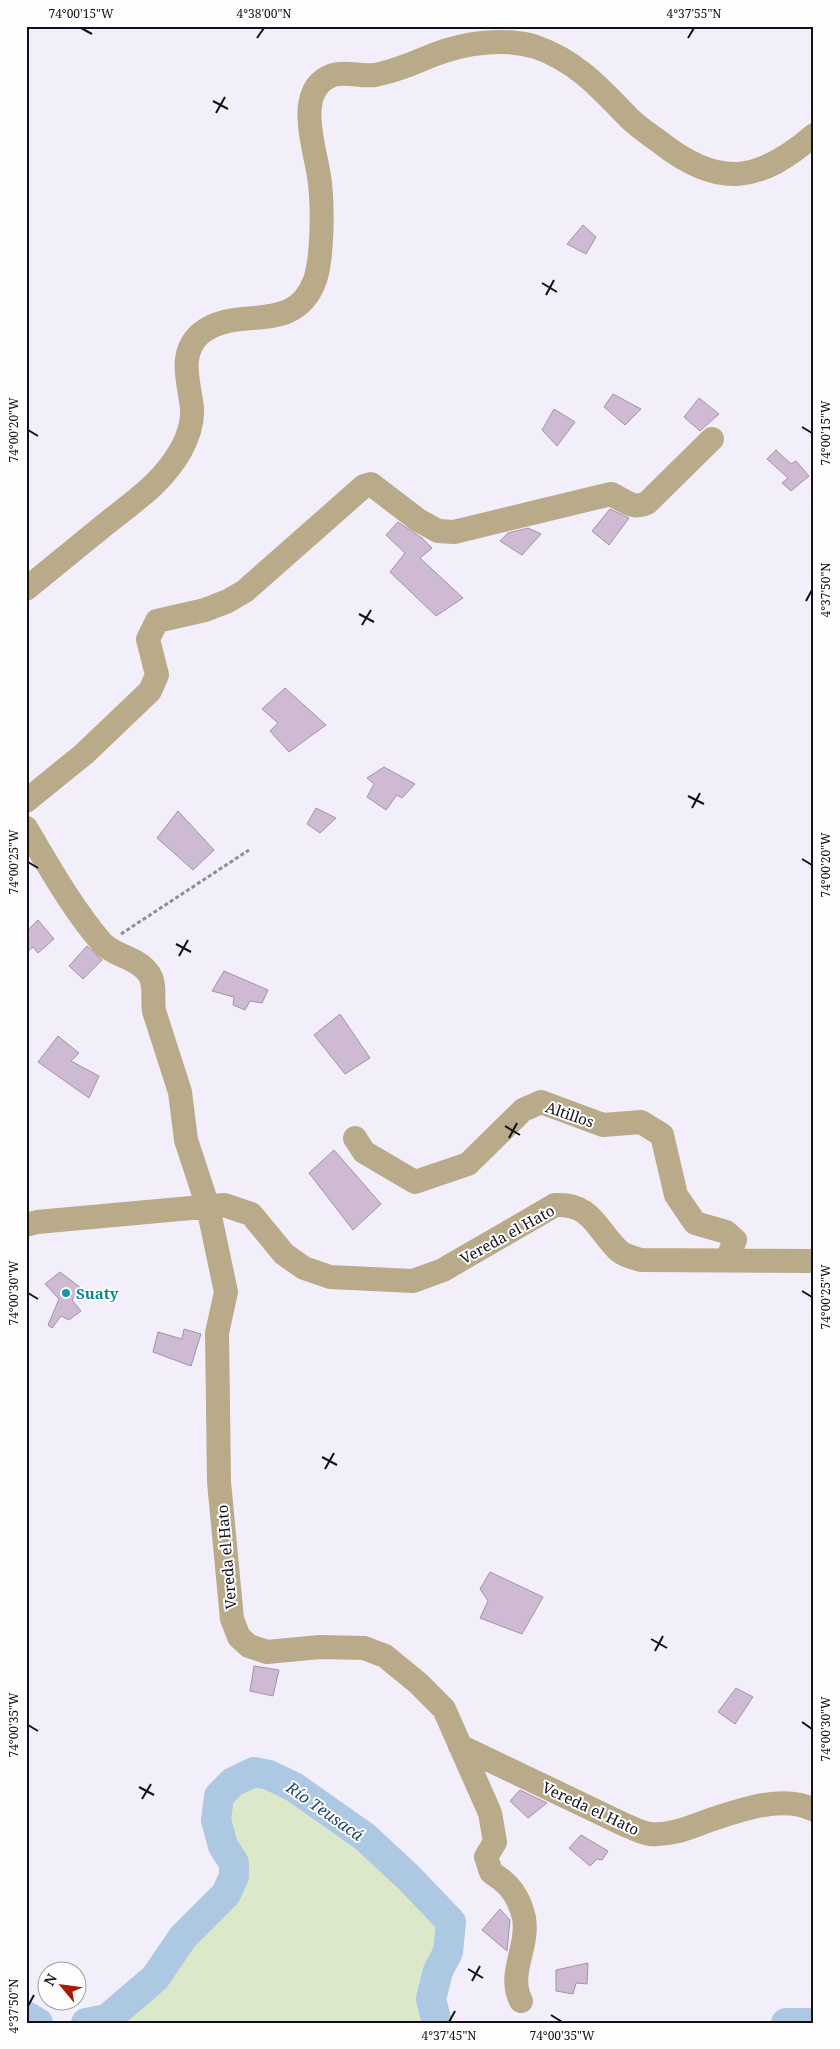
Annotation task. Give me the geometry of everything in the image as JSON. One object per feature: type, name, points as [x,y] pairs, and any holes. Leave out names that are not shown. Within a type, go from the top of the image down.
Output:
[{"type":"street","points":[[26,588],[168,471],[191,430],[192,411],[186,374],[186,359],[198,336],[212,326],[233,319],[268,318],[282,313],[292,309],[309,292],[316,278],[321,240],[319,176],[309,134],[309,110],[316,91],[324,80],[345,73],[380,74],[404,68],[436,53],[497,41],[534,47],[569,62],[602,88],[630,119],[674,154],[689,164],[708,170],[730,176],[753,172],[789,156],[814,135]]},
{"type":"street","points":[[26,801],[84,754],[150,691],[156,675],[148,640],[157,621],[205,610],[228,601],[245,590],[364,486],[371,484],[418,520],[438,531],[454,532],[610,494],[640,507],[647,504],[712,440]]},
{"type":"street","name":"Vereda el Hato","points":[[26,828],[68,898],[104,945],[143,966],[150,975],[154,986],[152,997],[154,1011],[180,1092],[186,1140],[208,1207],[226,1292],[217,1333],[219,1482],[232,1619],[239,1637],[249,1646],[267,1652],[320,1647],[373,1650],[385,1656],[418,1683],[444,1709],[490,1813],[495,1842],[486,1857],[491,1871],[513,1892],[520,1905],[524,1920],[524,1944],[515,1977],[517,1993],[522,2001]]},
{"type":"street","name":"Altillos","points":[[355,1138],[364,1152],[415,1182],[468,1164],[523,1110],[541,1102],[603,1126],[640,1122],[662,1135],[676,1195],[695,1223],[726,1232],[735,1240],[727,1260]]},
{"type":"street","name":"Vereda el Hato","points":[[26,1225],[230,1206],[251,1214],[284,1254],[304,1268],[330,1277],[414,1281],[443,1270],[555,1205],[570,1204],[582,1209],[621,1252],[641,1260],[814,1261]]},
{"type":"street","name":"Vereda el Hato","points":[[460,1746],[625,1825],[650,1834],[678,1832],[712,1819],[778,1802],[803,1805],[814,1810]]},
{"type":"path","points":[[104,945],[249,850]]},
{"type":"green space","points":[[237,1767],[297,1786],[329,1804],[378,1844],[415,1885],[443,1922],[446,1955],[440,1990],[446,2023],[97,2023],[122,2009],[150,1983],[214,1898],[235,1850],[221,1817],[221,1786]]},
{"type":"building","points":[[583,225],[596,237],[586,254],[567,244]]},
{"type":"building","points":[[613,394],[641,409],[625,425],[604,407]]},
{"type":"building","points":[[699,398],[719,414],[700,431],[684,417]]},
{"type":"building","points":[[554,409],[575,422],[557,446],[542,430]]},
{"type":"building","points":[[776,450],[791,464],[796,461],[809,476],[791,491],[782,483],[788,478],[767,459]]},
{"type":"building","points":[[610,509],[629,518],[609,545],[592,531]]},
{"type":"building","points":[[398,522],[422,538],[432,548],[420,558],[463,598],[436,616],[390,572],[405,553],[386,535]]},
{"type":"building","points":[[528,528],[541,534],[522,555],[500,541],[508,533]]},
{"type":"building","points":[[285,688],[326,725],[289,752],[270,731],[278,723],[262,709]]},
{"type":"building","points":[[384,767],[415,784],[402,798],[397,795],[386,810],[367,797],[374,784],[367,778]]},
{"type":"building","points":[[316,808],[336,818],[320,833],[307,824]]},
{"type":"building","points":[[178,811],[214,850],[193,870],[157,838]]},
{"type":"building","points":[[38,920],[54,939],[38,953],[33,947],[26,953],[26,932]]},
{"type":"building","points":[[87,946],[102,960],[83,979],[69,966]]},
{"type":"building","points":[[224,971],[268,990],[262,1003],[250,1001],[245,1010],[233,1005],[234,997],[212,991]]},
{"type":"building","points":[[340,1014],[370,1058],[345,1074],[314,1035]]},
{"type":"building","points":[[58,1036],[79,1053],[71,1061],[99,1076],[89,1098],[38,1062]]},
{"type":"building","points":[[334,1150],[381,1204],[353,1230],[309,1173]]},
{"type":"building","name":"Suaty","points":[[60,1272],[81,1288],[72,1300],[81,1311],[69,1320],[61,1316],[52,1328],[48,1325],[59,1299],[45,1284]]},
{"type":"building","points":[[184,1329],[201,1334],[191,1366],[153,1352],[158,1332],[182,1339]]},
{"type":"building","points":[[490,1572],[543,1597],[522,1634],[480,1618],[488,1601],[480,1589]]},
{"type":"building","points":[[254,1666],[279,1670],[273,1696],[250,1691]]},
{"type":"building","points":[[736,1688],[753,1697],[735,1724],[718,1712]]},
{"type":"building","points":[[520,1790],[547,1803],[528,1818],[510,1801]]},
{"type":"building","points":[[581,1835],[608,1851],[602,1860],[597,1859],[590,1866],[569,1848]]},
{"type":"building","points":[[500,1909],[510,1920],[507,1951],[482,1930]]},
{"type":"building","points":[[588,1963],[587,1984],[576,1983],[573,1994],[556,1991],[556,1970]]},
{"type":"waterway","name":"Río Teusacá","points":[[86,2023],[107,2019],[155,1978],[183,1937],[226,1894],[234,1876],[234,1863],[223,1846],[216,1820],[219,1796],[233,1782],[254,1772],[269,1775],[294,1787],[365,1837],[409,1878],[451,1922],[448,1952],[438,1971],[431,1999],[437,2023]]},
{"type":"waterway","name":"Río Teusacá","points":[[26,2016],[38,2023]]},
{"type":"waterway","name":"Río Teusacá","points":[[786,2023],[811,2023]]},
{"type":"place","name":"Suaty","points":[[66,1293]]}]
